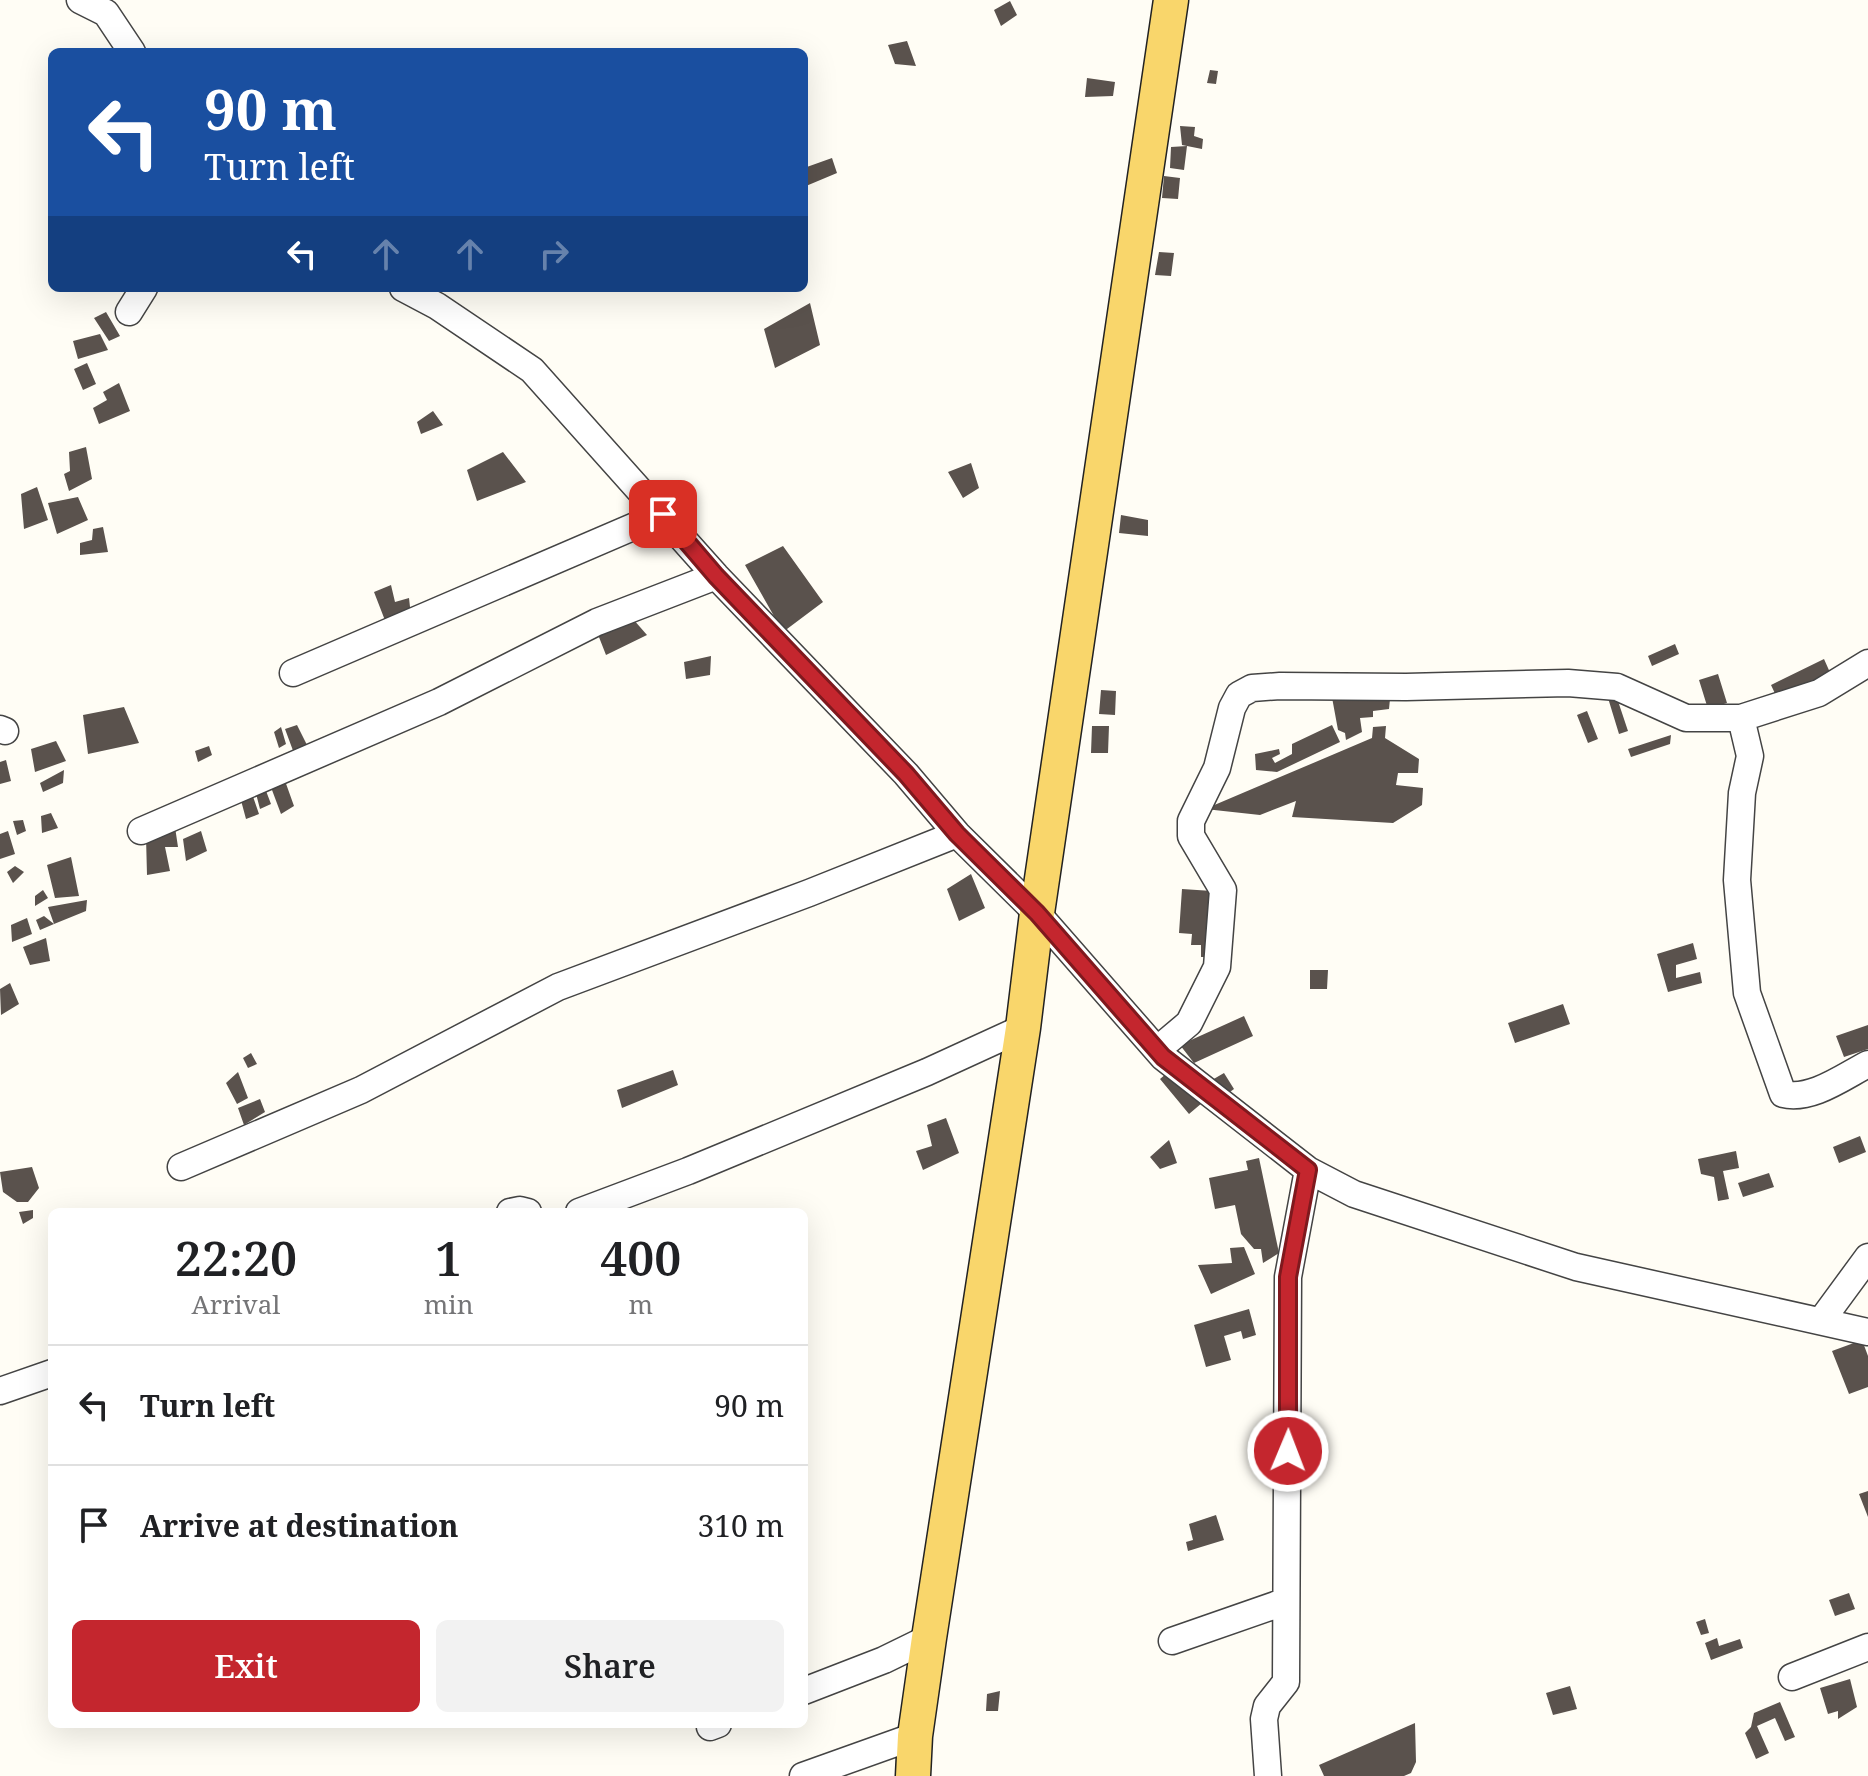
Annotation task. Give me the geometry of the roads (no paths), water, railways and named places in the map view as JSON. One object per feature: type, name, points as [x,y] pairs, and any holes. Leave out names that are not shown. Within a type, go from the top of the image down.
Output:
[{"type":"main road","points":[[913,1776],[915,1736],[929,1638],[1023,1028],[1037,913],[1171,0]]},
{"type":"street","points":[[80,0],[106,13],[129,48]]},
{"type":"street","points":[[129,312],[142,292]]},
{"type":"street","points":[[411,292],[437,306],[532,370],[716,576],[906,774],[957,834],[1037,913],[1157,1050],[1308,1170],[1354,1194],[1576,1267],[1868,1332]]},
{"type":"street","points":[[293,673],[663,514]]},
{"type":"street","points":[[141,831],[439,702],[597,622],[716,576]]},
{"type":"street","points":[[1157,1050],[1189,1023],[1217,967],[1223,890],[1191,836],[1191,821],[1217,768],[1232,708],[1239,695],[1252,688],[1280,686],[1568,683],[1617,687],[1686,718],[1741,718],[1819,693],[1868,663]]},
{"type":"street","points":[[1741,718],[1750,756],[1742,793],[1737,880],[1747,993],[1766,1052],[1783,1094],[1794,1097],[1812,1092],[1868,1064]]},
{"type":"street","points":[[181,1167],[361,1090],[558,987],[957,834]]},
{"type":"street","points":[[589,1208],[744,1148],[927,1072],[1023,1028]]},
{"type":"street","points":[[1268,1776],[1264,1719],[1267,1706],[1286,1682],[1288,1277],[1308,1170]]},
{"type":"street","points":[[1821,1321],[1868,1257]]},
{"type":"street","points":[[0,1391],[48,1374]]},
{"type":"street","points":[[1172,1641],[1284,1602]]},
{"type":"street","points":[[808,1689],[884,1660],[929,1638]]},
{"type":"street","points":[[1792,1677],[1868,1647]]},
{"type":"street","points":[[803,1776],[915,1736]]}]
